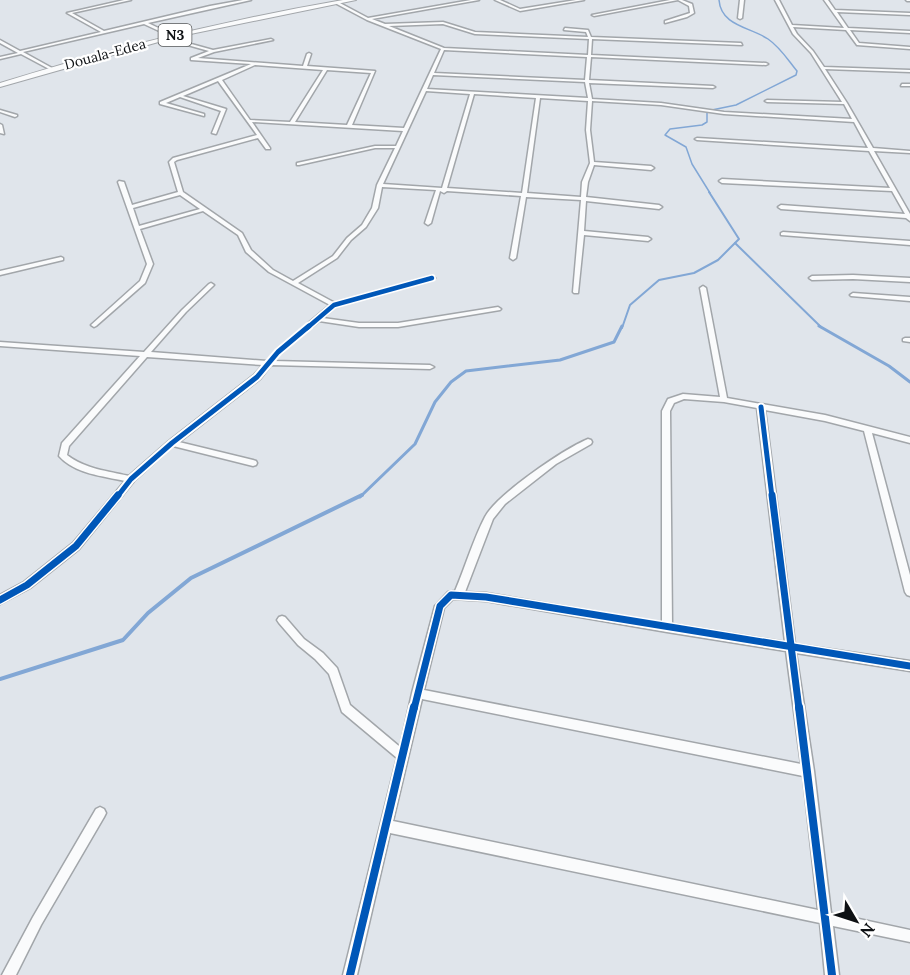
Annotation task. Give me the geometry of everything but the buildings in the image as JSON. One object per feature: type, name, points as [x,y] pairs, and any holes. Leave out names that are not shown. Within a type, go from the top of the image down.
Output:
[{"type":"highway","name":"Douala-Edea","points":[[0,85],[169,37],[260,16],[353,0]]},
{"type":"street","points":[[93,0],[104,5]]},
{"type":"street","points":[[104,32],[69,13],[129,0]]},
{"type":"street","points":[[0,58],[144,22],[249,0]]},
{"type":"street","points":[[368,19],[477,0]]},
{"type":"street","points":[[497,0],[520,9],[582,0]]},
{"type":"street","points":[[594,15],[677,0],[691,5],[692,12],[686,16],[666,21]]},
{"type":"street","points":[[740,18],[742,0]]},
{"type":"street","points":[[777,0],[795,34],[812,52],[845,103],[909,218]]},
{"type":"street","points":[[826,0],[860,45],[910,48]]},
{"type":"street","points":[[337,3],[368,19],[443,49],[765,64]]},
{"type":"street","points":[[833,11],[910,14]]},
{"type":"street","points":[[144,22],[169,37],[213,51]]},
{"type":"street","points":[[382,25],[442,23],[475,33],[591,40],[741,44]]},
{"type":"street","points":[[791,26],[910,32]]},
{"type":"street","points":[[565,29],[587,31],[591,40],[587,80],[590,100],[588,130],[592,163],[585,182],[586,199],[576,292]]},
{"type":"street","points":[[271,40],[213,51],[192,59],[372,71],[375,73],[349,127]]},
{"type":"street","points":[[0,41],[51,69]]},
{"type":"street","points":[[294,283],[335,257],[349,239],[364,226],[375,208],[380,185],[443,49]]},
{"type":"street","points":[[305,66],[309,54]]},
{"type":"street","points":[[202,115],[162,104],[258,63]]},
{"type":"street","points":[[292,123],[326,68]]},
{"type":"street","points":[[822,68],[910,71]]},
{"type":"street","points":[[433,74],[713,87]]},
{"type":"street","points":[[219,79],[268,148]]},
{"type":"street","points":[[902,85],[910,86]]},
{"type":"street","points":[[425,90],[661,104],[724,113],[855,121]]},
{"type":"street","points":[[428,223],[441,191],[472,94]]},
{"type":"street","points":[[180,96],[224,110],[214,133]]},
{"type":"street","points":[[513,258],[538,98]]},
{"type":"street","points":[[767,100],[845,103]]},
{"type":"street","points":[[0,111],[15,116]]},
{"type":"street","points":[[250,122],[406,130]]},
{"type":"street","points":[[0,125],[2,133]]},
{"type":"street","points":[[260,136],[173,160],[181,193],[240,234],[248,251],[271,271],[334,305]]},
{"type":"street","points":[[697,139],[910,152]]},
{"type":"street","points":[[299,164],[375,147],[398,147]]},
{"type":"street","points":[[592,163],[651,168]]},
{"type":"street","points":[[722,181],[894,190]]},
{"type":"street","points":[[94,325],[143,282],[150,264],[121,182]]},
{"type":"street","points":[[380,185],[441,191],[586,199],[659,207]]},
{"type":"street","points":[[130,207],[181,193]]},
{"type":"street","points":[[781,207],[909,218]]},
{"type":"street","points":[[138,228],[204,209]]},
{"type":"street","points":[[582,233],[648,239]]},
{"type":"street","points":[[783,234],[910,243]]},
{"type":"street","points":[[0,273],[61,259]]},
{"type":"street","points":[[812,278],[853,277],[910,280]]},
{"type":"street","points":[[0,600],[27,585],[76,546],[131,479],[172,443],[241,390],[278,352],[334,305],[432,279]]},
{"type":"street","points":[[131,479],[89,470],[69,462],[63,456],[65,446],[184,312],[211,285]]},
{"type":"street","points":[[703,288],[724,400]]},
{"type":"street","points":[[853,295],[910,299]]},
{"type":"street","points":[[320,319],[359,325],[398,325],[498,309]]},
{"type":"street","points":[[2,346],[269,363],[430,367]]},
{"type":"street","points":[[668,628],[666,411],[671,401],[677,397],[724,400],[825,418],[910,440]]},
{"type":"street","points":[[761,407],[832,975]]},
{"type":"street","points":[[867,428],[910,592]]},
{"type":"street","points":[[459,594],[489,517],[502,502],[553,462],[588,442]]},
{"type":"street","points":[[172,443],[253,463]]},
{"type":"street","points":[[350,975],[387,825],[401,755],[440,606],[451,595],[459,594],[910,666]]},
{"type":"street","points":[[282,620],[301,642],[333,671],[346,708],[401,755]]},
{"type":"street","points":[[417,693],[808,771]]},
{"type":"street","points":[[9,975],[37,921],[100,813]]},
{"type":"street","points":[[387,825],[910,936]]},
{"type":"waterway","points":[[710,193],[692,164],[686,147],[665,135],[670,129],[702,125],[707,122],[707,111],[736,105],[796,75],[797,71],[772,42],[731,21],[721,9],[719,0]]},
{"type":"waterway","points":[[709,192],[739,239],[735,243]]},
{"type":"waterway","points":[[622,328],[630,305],[659,280],[694,273],[718,260],[735,243]]},
{"type":"waterway","points":[[735,243],[821,327]]},
{"type":"waterway","points":[[360,497],[415,444],[435,402],[451,382],[466,371],[560,360],[614,342],[622,326]]},
{"type":"waterway","points":[[821,327],[889,366],[910,382]]},
{"type":"waterway","points":[[0,679],[123,640],[148,613],[191,578],[362,495]]},
{"type":"cycle path","points":[[0,600],[27,585],[76,546],[131,479],[172,443],[257,377],[278,352],[334,305],[432,278]]},
{"type":"cycle path","points":[[761,407],[832,975]]},
{"type":"cycle path","points":[[350,975],[440,606],[451,595],[486,597],[910,666]]}]
